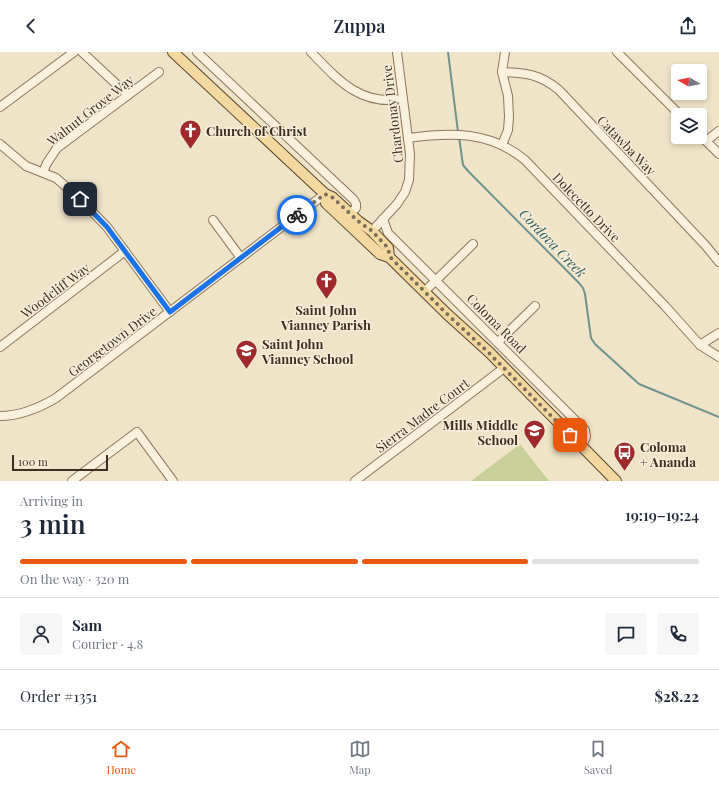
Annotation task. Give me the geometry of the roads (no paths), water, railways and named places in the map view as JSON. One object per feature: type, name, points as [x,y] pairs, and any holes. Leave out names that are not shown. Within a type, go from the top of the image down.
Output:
[{"type":"main road","name":"Coloma Road","points":[[173,52],[325,194],[332,197],[350,214],[372,231],[388,248],[390,257]]},
{"type":"main road","name":"Coloma Road","points":[[325,194],[326,203],[378,252],[390,257],[424,292],[504,368],[616,481]]},
{"type":"main road","points":[[372,231],[371,239],[378,252]]},
{"type":"street","points":[[0,107],[74,52]]},
{"type":"street","points":[[82,52],[128,95]]},
{"type":"street","points":[[197,52],[354,200],[356,208],[350,214]]},
{"type":"street","points":[[311,52],[338,79],[360,94],[371,99],[403,99]]},
{"type":"street","name":"Chardonay Drive","points":[[372,231],[401,198],[408,187],[411,162],[397,52]]},
{"type":"street","points":[[502,145],[508,130],[509,117],[508,96],[502,72],[505,52]]},
{"type":"street","points":[[617,52],[673,108]]},
{"type":"street","name":"Walnut Grove Way","points":[[43,172],[57,148],[159,72]]},
{"type":"street","name":"Catawba Way","points":[[502,72],[532,75],[542,78],[558,90],[695,234],[719,262]]},
{"type":"street","points":[[707,140],[719,131]]},
{"type":"street","name":"Dolecetto Drive","points":[[408,138],[460,135],[489,139],[517,153],[665,306],[700,345],[719,357]]},
{"type":"street","points":[[707,142],[719,154]]},
{"type":"street","points":[[0,144],[26,166],[56,178],[80,199],[107,227],[170,312]]},
{"type":"street","name":"Georgetown Drive","points":[[0,416],[26,412],[51,401],[325,194]]},
{"type":"street","name":"Coloma Road","points":[[383,219],[388,233],[585,430],[586,437],[582,446]]},
{"type":"street","points":[[213,220],[241,258]]},
{"type":"street","points":[[424,292],[473,244]]},
{"type":"street","name":"Woodcliff Way","points":[[0,347],[125,251]]},
{"type":"street","points":[[498,342],[535,306]]},
{"type":"street","points":[[700,345],[719,333]]},
{"type":"street","name":"Sierra Madre Court","points":[[355,481],[504,368]]},
{"type":"street","points":[[72,481],[137,432],[173,481]]},
{"type":"waterway","name":"Cordova Creek","points":[[448,52],[458,132]]},
{"type":"waterway","name":"Cordova Creek","points":[[459,137],[463,165],[583,288],[591,338],[595,344],[639,384],[719,417]]},
{"type":"place","name":"Church of Christ","points":[[191,150]]},
{"type":"place","name":"Saint John Vianney Parish","points":[[326,300]]},
{"type":"place","name":"Saint John Vianney School","points":[[246,370]]},
{"type":"place","name":"Mills Middle School","points":[[534,450]]},
{"type":"place","name":"Coloma + Ananda","points":[[625,472]]}]
